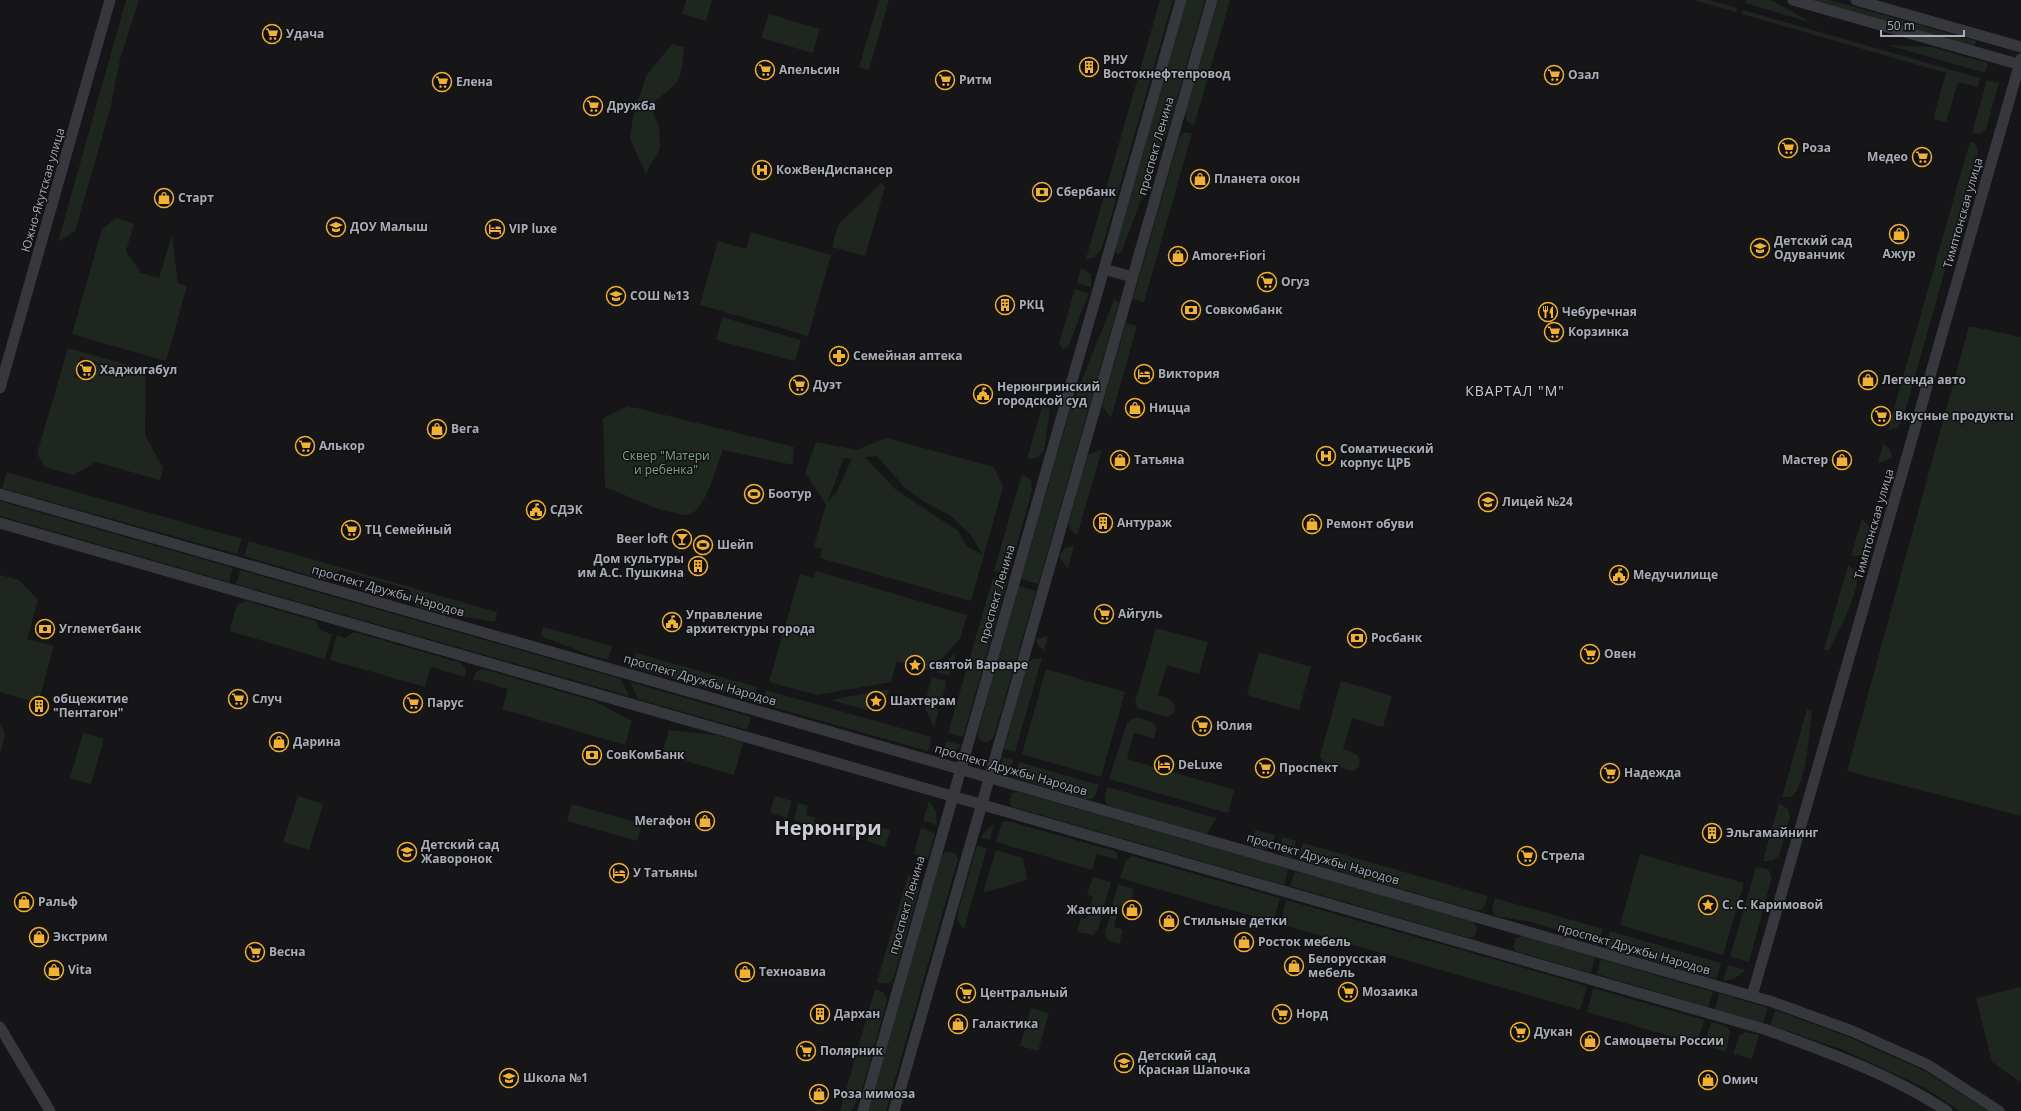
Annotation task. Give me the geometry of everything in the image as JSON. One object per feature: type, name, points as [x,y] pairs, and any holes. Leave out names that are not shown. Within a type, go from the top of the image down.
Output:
[{"type":"street","name":"Южно-Якутская улица","points":[[0,388],[110,0]]},
{"type":"street","name":"проспект Ленина","points":[[863,1111],[1181,0]]},
{"type":"street","name":"проспект Ленина","points":[[894,1111],[1212,0]]},
{"type":"street","points":[[1793,0],[2020,63]]},
{"type":"street","points":[[1856,0],[2021,47]]},
{"type":"street","name":"Тимптонская улица","points":[[1752,996],[2020,63]]},
{"type":"street","points":[[1104,269],[1132,277]]},
{"type":"street","name":"проспект Дружбы Народов","points":[[0,494],[1752,996],[1852,1030],[1928,1065],[1999,1111]]},
{"type":"street","points":[[0,523],[1764,1029],[1839,1056],[1916,1091],[1947,1111]]},
{"type":"street","points":[[0,1027],[50,1111]]},
{"type":"green space","points":[[126,0],[139,0],[120,59],[110,110],[75,231],[58,242]]},
{"type":"green space","points":[[686,0],[712,0],[706,21],[682,14]]},
{"type":"green space","points":[[879,0],[889,0],[869,70],[859,67]]},
{"type":"green space","points":[[1160,0],[1173,0],[1102,248],[1095,257],[1086,259]]},
{"type":"green space","points":[[1187,0],[1205,0],[1170,123],[1121,253],[1117,254],[1115,251]]},
{"type":"green space","points":[[1218,0],[1230,0],[1194,126],[1187,121],[1185,114]]},
{"type":"green space","points":[[1693,0],[1709,0],[1737,8],[1736,12]]},
{"type":"green space","points":[[1746,0],[1768,0],[1775,2],[1812,23],[1745,3]]},
{"type":"green space","points":[[1812,0],[1830,0],[1976,41],[1974,46]]},
{"type":"green space","points":[[1743,10],[1980,78],[1978,87],[1958,82],[1946,122],[1933,119],[1946,73],[1742,14]]},
{"type":"green space","points":[[769,14],[820,29],[813,53],[761,38]]},
{"type":"green space","points":[[672,44],[684,47],[681,73],[675,84],[655,101],[653,114],[659,126],[660,148],[646,174],[630,139],[633,117],[646,76]]},
{"type":"green space","points":[[1888,45],[1931,47],[1988,63],[1985,73]]},
{"type":"green space","points":[[1987,80],[1999,83],[1986,129],[1981,134],[1972,133]]},
{"type":"green space","points":[[1184,132],[1192,133],[1144,302],[1133,299],[1179,138]]},
{"type":"green space","points":[[1970,141],[1976,144],[1978,153],[1903,419],[1897,428],[1888,430]]},
{"type":"green space","points":[[881,183],[885,187],[865,256],[832,247],[838,225]]},
{"type":"green space","points":[[117,218],[134,224],[126,251],[141,273],[159,278],[172,235],[178,283],[187,286],[166,361],[72,334],[102,229]]},
{"type":"green space","points":[[751,232],[831,255],[808,336],[700,305],[718,241],[746,249]]},
{"type":"green space","points":[[1081,268],[1091,274],[1091,287],[1077,283]]},
{"type":"green space","points":[[1075,289],[1089,293],[1068,347],[1063,349],[1059,344]]},
{"type":"green space","points":[[1114,300],[1119,302],[1038,584],[1021,579],[1072,404]]},
{"type":"green space","points":[[722,317],[801,340],[795,361],[716,340]]},
{"type":"green space","points":[[1126,323],[1137,326],[1111,418],[1102,406]]},
{"type":"green space","points":[[1969,326],[2021,337],[2021,816],[1847,771]]},
{"type":"green space","points":[[68,348],[146,370],[145,435],[163,468],[160,480],[96,462],[73,475],[45,467],[37,454]],"holes":[[[80,357],[97,362],[91,382],[74,377]]]},
{"type":"green space","name":"Сквер \"Матери и ребенка\"","points":[[628,406],[794,447],[793,465],[723,450],[709,489],[698,508],[692,513],[685,515],[658,509],[605,487],[603,418]]},
{"type":"green space","points":[[1042,407],[1050,409],[1044,451],[1037,458],[1027,459]]},
{"type":"green space","points":[[886,438],[994,467],[1003,487],[971,601],[820,558],[822,549],[814,547],[826,504],[805,473],[816,442],[856,450]],"holes":[[[877,456],[905,488],[926,503],[951,516],[970,534],[983,555],[967,546],[958,531],[895,489],[865,457]],[[844,458],[852,458],[836,493],[827,503]]]},
{"type":"green space","points":[[1883,444],[1890,449],[1892,458],[1878,463]]},
{"type":"green space","points":[[1102,450],[1077,535],[1070,530],[1069,521],[1088,454]]},
{"type":"green space","points":[[7,472],[242,539],[237,554],[2,488]]},
{"type":"green space","points":[[1022,474],[1031,480],[1032,491],[1008,575],[994,571]]},
{"type":"green space","points":[[0,501],[233,568],[229,582],[0,516]]},
{"type":"green space","points":[[1862,519],[1872,529],[1869,543],[1864,552],[1857,556],[1851,556]]},
{"type":"green space","points":[[249,541],[497,612],[495,622],[437,612],[415,606],[410,590],[340,570],[325,580],[244,556]]},
{"type":"green space","points":[[1074,545],[1068,569],[1059,557],[1064,549]]},
{"type":"green space","points":[[1848,565],[1856,571],[1856,588],[1848,611],[1829,651],[1824,649]]},
{"type":"green space","points":[[240,570],[621,679],[629,696],[236,584]]},
{"type":"green space","points":[[816,571],[967,615],[960,639],[931,671],[897,661],[891,682],[817,695],[769,682],[800,574],[814,578]]},
{"type":"green space","points":[[0,575],[19,580],[38,600],[27,639],[54,646],[38,703],[0,692]]},
{"type":"green space","points":[[993,578],[1007,582],[963,737],[948,733]]},
{"type":"green space","points":[[1019,586],[1036,591],[994,736],[991,740],[985,742],[979,739],[978,732]]},
{"type":"green space","points":[[246,601],[316,621],[321,631],[332,634],[325,659],[229,631],[237,605]]},
{"type":"green space","points":[[543,627],[612,646],[608,660],[587,654],[541,636]]},
{"type":"green space","points":[[1156,628],[1208,642],[1199,674],[1167,665],[1158,695],[1168,699],[1174,705],[1174,713],[1168,717],[1139,709],[1135,703]]},
{"type":"green space","points":[[354,632],[461,663],[466,669],[465,677],[431,667],[425,687],[330,660],[337,635],[345,638]]},
{"type":"green space","points":[[1048,636],[1044,650],[1038,646],[1036,639]]},
{"type":"green space","points":[[956,652],[949,676],[936,672]]},
{"type":"green space","points":[[1259,652],[1311,667],[1299,710],[1247,695]]},
{"type":"green space","points":[[636,653],[757,687],[753,701],[632,667]]},
{"type":"green space","points":[[1042,658],[1015,752],[1004,749],[1028,663],[1033,659]]},
{"type":"green space","points":[[483,669],[594,701],[632,721],[625,745],[502,709],[508,689],[473,679],[476,672]]},
{"type":"green space","points":[[1046,669],[1125,692],[1101,777],[1022,754]]},
{"type":"green space","points":[[932,677],[947,681],[941,703],[926,699]]},
{"type":"green space","points":[[1341,681],[1392,696],[1383,727],[1352,718],[1343,749],[1358,756],[1360,763],[1359,767],[1353,771],[1324,763],[1320,756]]},
{"type":"green space","points":[[630,682],[751,717],[747,730],[638,699]]},
{"type":"green space","points":[[890,689],[888,694],[866,710],[831,700]]},
{"type":"green space","points":[[766,690],[932,737],[928,751],[762,704]]},
{"type":"green space","points":[[924,705],[939,709],[934,728]]},
{"type":"green space","points":[[1807,709],[1812,711],[1804,770],[1796,791],[1791,797],[1782,797]]},
{"type":"green space","points":[[1138,717],[1154,723],[1156,729],[1154,738],[1134,733],[1127,759],[1234,790],[1228,813],[1109,779],[1127,723]]},
{"type":"green space","points":[[0,724],[5,734],[0,754]]},
{"type":"green space","points":[[669,730],[717,735],[743,742],[734,775],[662,754]]},
{"type":"green space","points":[[83,733],[104,739],[91,784],[70,778]]},
{"type":"green space","points":[[946,741],[961,745],[954,753],[942,755]]},
{"type":"green space","points":[[1002,757],[1013,760],[1008,776],[1002,767]]},
{"type":"green space","points":[[1019,762],[1099,785],[1095,796],[1091,799],[1086,799],[1015,778]]},
{"type":"green space","points":[[1107,787],[1216,818],[1207,834],[1110,806],[1105,800]]},
{"type":"green space","points":[[1018,792],[1288,869],[1284,885],[1013,807],[1009,803],[1012,793]]},
{"type":"green space","points":[[298,796],[323,804],[309,850],[283,842]]},
{"type":"green space","points":[[775,796],[792,801],[787,818],[770,813]]},
{"type":"green space","points":[[929,801],[936,811],[937,825],[923,821]]},
{"type":"green space","points":[[798,803],[808,806],[806,815],[815,818],[813,826],[794,820]]},
{"type":"green space","points":[[1779,803],[1788,809],[1790,817],[1779,856],[1772,861],[1763,861]]},
{"type":"green space","points":[[572,804],[642,824],[637,841],[567,821]]},
{"type":"green space","points":[[856,820],[865,823],[860,839],[842,834],[844,827],[853,829]]},
{"type":"green space","points":[[1007,821],[1112,850],[1116,852],[1118,860],[1097,854],[1092,870],[996,842],[1002,822]]},
{"type":"green space","points":[[994,824],[990,840],[980,838],[988,828]]},
{"type":"green space","points":[[872,825],[890,830],[885,847],[867,841]]},
{"type":"green space","points":[[921,828],[935,833],[928,858],[914,854]]},
{"type":"green space","points":[[1255,830],[1275,835],[1270,848],[1265,849],[1252,847]]},
{"type":"green space","points":[[1282,837],[1296,841],[1291,858],[1283,855],[1280,851]]},
{"type":"green space","points":[[1303,843],[1488,896],[1484,907],[1480,910],[1475,910],[1298,859]]},
{"type":"green space","points":[[977,846],[987,848],[964,929],[958,922],[957,915]]},
{"type":"green space","points":[[996,850],[1023,858],[1027,880],[983,893]]},
{"type":"green space","points":[[946,852],[954,853],[958,859],[886,1111],[869,1111],[942,855]]},
{"type":"green space","points":[[1640,854],[1744,883],[1723,955],[1620,925]]},
{"type":"green space","points":[[1132,856],[1280,898],[1273,922],[1120,878],[1126,860]]},
{"type":"green space","points":[[1756,867],[1768,869],[1772,877],[1749,962],[1730,957]]},
{"type":"green space","points":[[1295,871],[1473,922],[1477,927],[1475,936],[1469,938],[1290,886]]},
{"type":"green space","points":[[908,875],[918,880],[919,889],[894,977],[891,982],[885,984],[877,982]]},
{"type":"green space","points":[[1093,877],[1111,882],[1098,929],[1093,935],[1077,932],[1081,918],[1087,919],[1093,897],[1087,895]]},
{"type":"green space","points":[[1118,884],[1134,889],[1129,908],[1120,905],[1114,927],[1123,930],[1119,944],[1108,940],[1105,934]]},
{"type":"green space","points":[[1495,898],[1603,929],[1598,946],[1572,934],[1531,922],[1496,916],[1492,909]]},
{"type":"green space","points":[[1286,900],[1587,986],[1580,1010],[1280,924]]},
{"type":"green space","points":[[1610,931],[1721,963],[1716,979],[1605,947]]},
{"type":"green space","points":[[1522,936],[1595,957],[1591,973],[1515,951],[1513,947],[1516,938]]},
{"type":"green space","points":[[1601,959],[1713,992],[1708,1007],[1597,974]]},
{"type":"green space","points":[[1728,965],[1746,970],[1734,979],[1723,981]]},
{"type":"green space","points":[[2021,987],[2021,1083],[1992,1062],[1976,998]]},
{"type":"green space","points":[[1593,988],[1704,1020],[1697,1044],[1587,1012]]},
{"type":"green space","points":[[875,989],[883,992],[887,1000],[861,1094],[851,1111],[840,1111]]},
{"type":"green space","points":[[1719,993],[1768,1008],[1763,1023],[1715,1009]]},
{"type":"green space","points":[[1031,1008],[1049,1013],[1038,1051],[1020,1046]]},
{"type":"green space","points":[[1775,1010],[1846,1036],[1925,1071],[1988,1111],[1960,1111],[1925,1088],[1841,1049],[1770,1025]]},
{"type":"green space","points":[[1711,1022],[1727,1027],[1730,1031],[1726,1052],[1704,1045]]},
{"type":"green space","points":[[1745,1032],[1759,1035],[1752,1059],[1733,1054],[1739,1036]]},
{"type":"place","name":"Удача","points":[[272,34]]},
{"type":"place","name":"РНУ Востокнефтепровод","points":[[1089,67]]},
{"type":"place","name":"Апельсин","points":[[765,70]]},
{"type":"place","name":"Озал","points":[[1554,75]]},
{"type":"place","name":"Ритм","points":[[945,80]]},
{"type":"place","name":"Елена","points":[[442,82]]},
{"type":"place","name":"Дружба","points":[[593,106]]},
{"type":"place","name":"Роза","points":[[1788,148]]},
{"type":"place","name":"Медео","points":[[1922,157]]},
{"type":"place","name":"КожВенДиспансер","points":[[762,170]]},
{"type":"place","name":"Планета окон","points":[[1200,179]]},
{"type":"place","name":"Сбербанк","points":[[1042,192]]},
{"type":"place","name":"Старт","points":[[164,198]]},
{"type":"place","name":"ДОУ Малыш","points":[[336,227]]},
{"type":"place","name":"VIP luxe","points":[[495,229]]},
{"type":"place","name":"Ажур","points":[[1899,234]]},
{"type":"place","name":"Детский сад Одуванчик","points":[[1760,248]]},
{"type":"place","name":"Amore+Fiori","points":[[1178,256]]},
{"type":"place","name":"Огуз","points":[[1267,282]]},
{"type":"place","name":"СОШ №13","points":[[616,296]]},
{"type":"place","name":"РКЦ","points":[[1005,305]]},
{"type":"place","name":"Совкомбанк","points":[[1191,310]]},
{"type":"place","name":"Чебуречная","points":[[1548,312]]},
{"type":"place","name":"Корзинка","points":[[1554,332]]},
{"type":"place","name":"Семейная аптека","points":[[839,356]]},
{"type":"place","name":"Хаджигабул","points":[[86,370]]},
{"type":"place","name":"Виктория","points":[[1144,374]]},
{"type":"place","name":"Легенда авто","points":[[1868,380]]},
{"type":"place","name":"Дуэт","points":[[799,385]]},
{"type":"place","name":"Нерюнгринский городской суд","points":[[983,394]]},
{"type":"place","name":"Ницца","points":[[1135,408]]},
{"type":"place","name":"Вкусные продукты","points":[[1881,416]]},
{"type":"place","name":"Вега","points":[[437,429]]},
{"type":"place","name":"Алькор","points":[[305,446]]},
{"type":"place","name":"Соматический корпус ЦРБ","points":[[1326,456]]},
{"type":"place","name":"Татьяна","points":[[1120,460]]},
{"type":"place","name":"Мастер","points":[[1842,460]]},
{"type":"place","name":"Боотур","points":[[754,494]]},
{"type":"place","name":"Лицей №24","points":[[1488,502]]},
{"type":"place","name":"СДЭК","points":[[536,510]]},
{"type":"place","name":"Антураж","points":[[1103,523]]},
{"type":"place","name":"Ремонт обуви","points":[[1312,524]]},
{"type":"place","name":"ТЦ Семейный","points":[[351,530]]},
{"type":"place","name":"Beer loft","points":[[682,539]]},
{"type":"place","name":"Шейп","points":[[703,545]]},
{"type":"place","name":"Дом культуры им А.С. Пушкина","points":[[698,566]]},
{"type":"place","name":"Медучилище","points":[[1619,575]]},
{"type":"place","name":"Айгуль","points":[[1104,614]]},
{"type":"place","name":"Управление архитектуры города","points":[[672,622]]},
{"type":"place","name":"Углеметбанк","points":[[45,629]]},
{"type":"place","name":"Росбанк","points":[[1357,638]]},
{"type":"place","name":"Овен","points":[[1590,654]]},
{"type":"place","name":"святой Варваре","points":[[915,665]]},
{"type":"place","name":"Случ","points":[[238,699]]},
{"type":"place","name":"Шахтерам","points":[[876,701]]},
{"type":"place","name":"Парус","points":[[413,703]]},
{"type":"place","name":"общежитие \"Пентагон\"","points":[[39,706]]},
{"type":"place","name":"Юлия","points":[[1202,726]]},
{"type":"place","name":"Дарина","points":[[279,742]]},
{"type":"place","name":"СовКомБанк","points":[[592,755]]},
{"type":"place","name":"DeLuxe","points":[[1164,765]]},
{"type":"place","name":"Проспект","points":[[1265,768]]},
{"type":"place","name":"Надежда","points":[[1610,773]]},
{"type":"place","name":"Мегафон","points":[[705,821]]},
{"type":"place","name":"Эльгамайнинг","points":[[1712,833]]},
{"type":"place","name":"Детский сад Жаворонок","points":[[407,852]]},
{"type":"place","name":"Стрела","points":[[1527,856]]},
{"type":"place","name":"У Татьяны","points":[[619,873]]},
{"type":"place","name":"Ральф","points":[[24,902]]},
{"type":"place","name":"С. С. Каримовой","points":[[1708,905]]},
{"type":"place","name":"Жасмин","points":[[1132,910]]},
{"type":"place","name":"Стильные детки","points":[[1169,921]]},
{"type":"place","name":"Экстрим","points":[[39,937]]},
{"type":"place","name":"Росток мебель","points":[[1244,942]]},
{"type":"place","name":"Весна","points":[[255,952]]},
{"type":"place","name":"Белорусская мебель","points":[[1294,966]]},
{"type":"place","name":"Vita","points":[[54,970]]},
{"type":"place","name":"Техноавиа","points":[[745,972]]},
{"type":"place","name":"Мозаика","points":[[1348,992]]},
{"type":"place","name":"Центральный","points":[[966,993]]},
{"type":"place","name":"Дархан","points":[[820,1014]]},
{"type":"place","name":"Норд","points":[[1282,1014]]},
{"type":"place","name":"Галактика","points":[[958,1024]]},
{"type":"place","name":"Дукан","points":[[1520,1032]]},
{"type":"place","name":"Самоцветы России","points":[[1590,1041]]},
{"type":"place","name":"Полярник","points":[[806,1051]]},
{"type":"place","name":"Детский сад Красная Шапочка","points":[[1124,1063]]},
{"type":"place","name":"Школа №1","points":[[509,1078]]},
{"type":"place","name":"Омич","points":[[1708,1080]]},
{"type":"place","name":"Роза мимоза","points":[[819,1094]]},
{"type":"district","name":"КВАРТАЛ \"М\"","points":[[1515,391]]},
{"type":"district","name":"Нерюнгри","points":[[828,828]]}]
